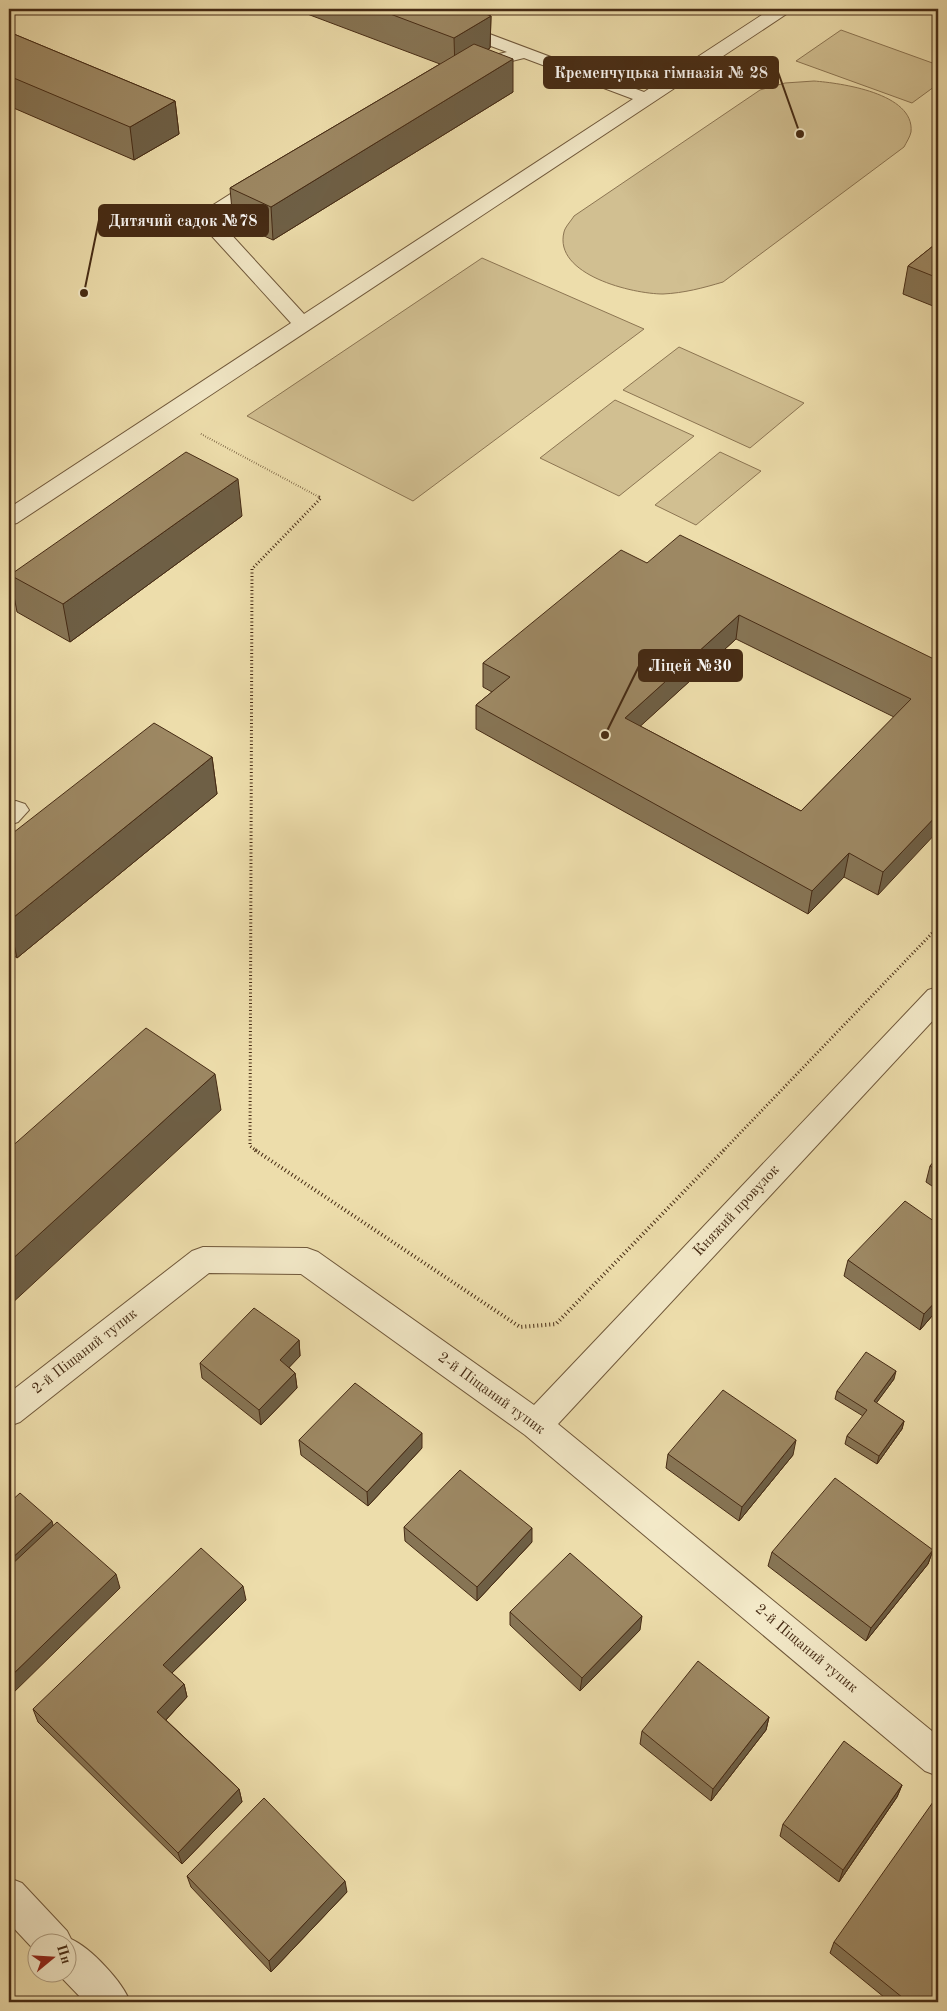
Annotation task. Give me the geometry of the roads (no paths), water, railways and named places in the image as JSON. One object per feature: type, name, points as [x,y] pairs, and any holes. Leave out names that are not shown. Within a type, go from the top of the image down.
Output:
[{"type":"street","points":[[408,9],[645,98]]},
{"type":"street","points":[[9,518],[782,9]]},
{"type":"street","points":[[460,70],[525,52]]},
{"type":"street","points":[[281,170],[206,218],[302,324]]},
{"type":"street","name":"Княжий провулок","points":[[536,1425],[938,997]]},
{"type":"street","name":"2-й Піщаний тупик","points":[[9,1412],[203,1260],[307,1262],[536,1425],[938,1759]]},
{"type":"street","points":[[9,1896],[45,1934]]},
{"type":"street","points":[[78,1967],[111,2002]]},
{"type":"place","name":"Кременчуцька гімназія № 28","points":[[800,134]]},
{"type":"place","name":"Дитячий садок №78","points":[[84,293]]},
{"type":"place","name":"Ліцей №30","points":[[605,735]]}]
